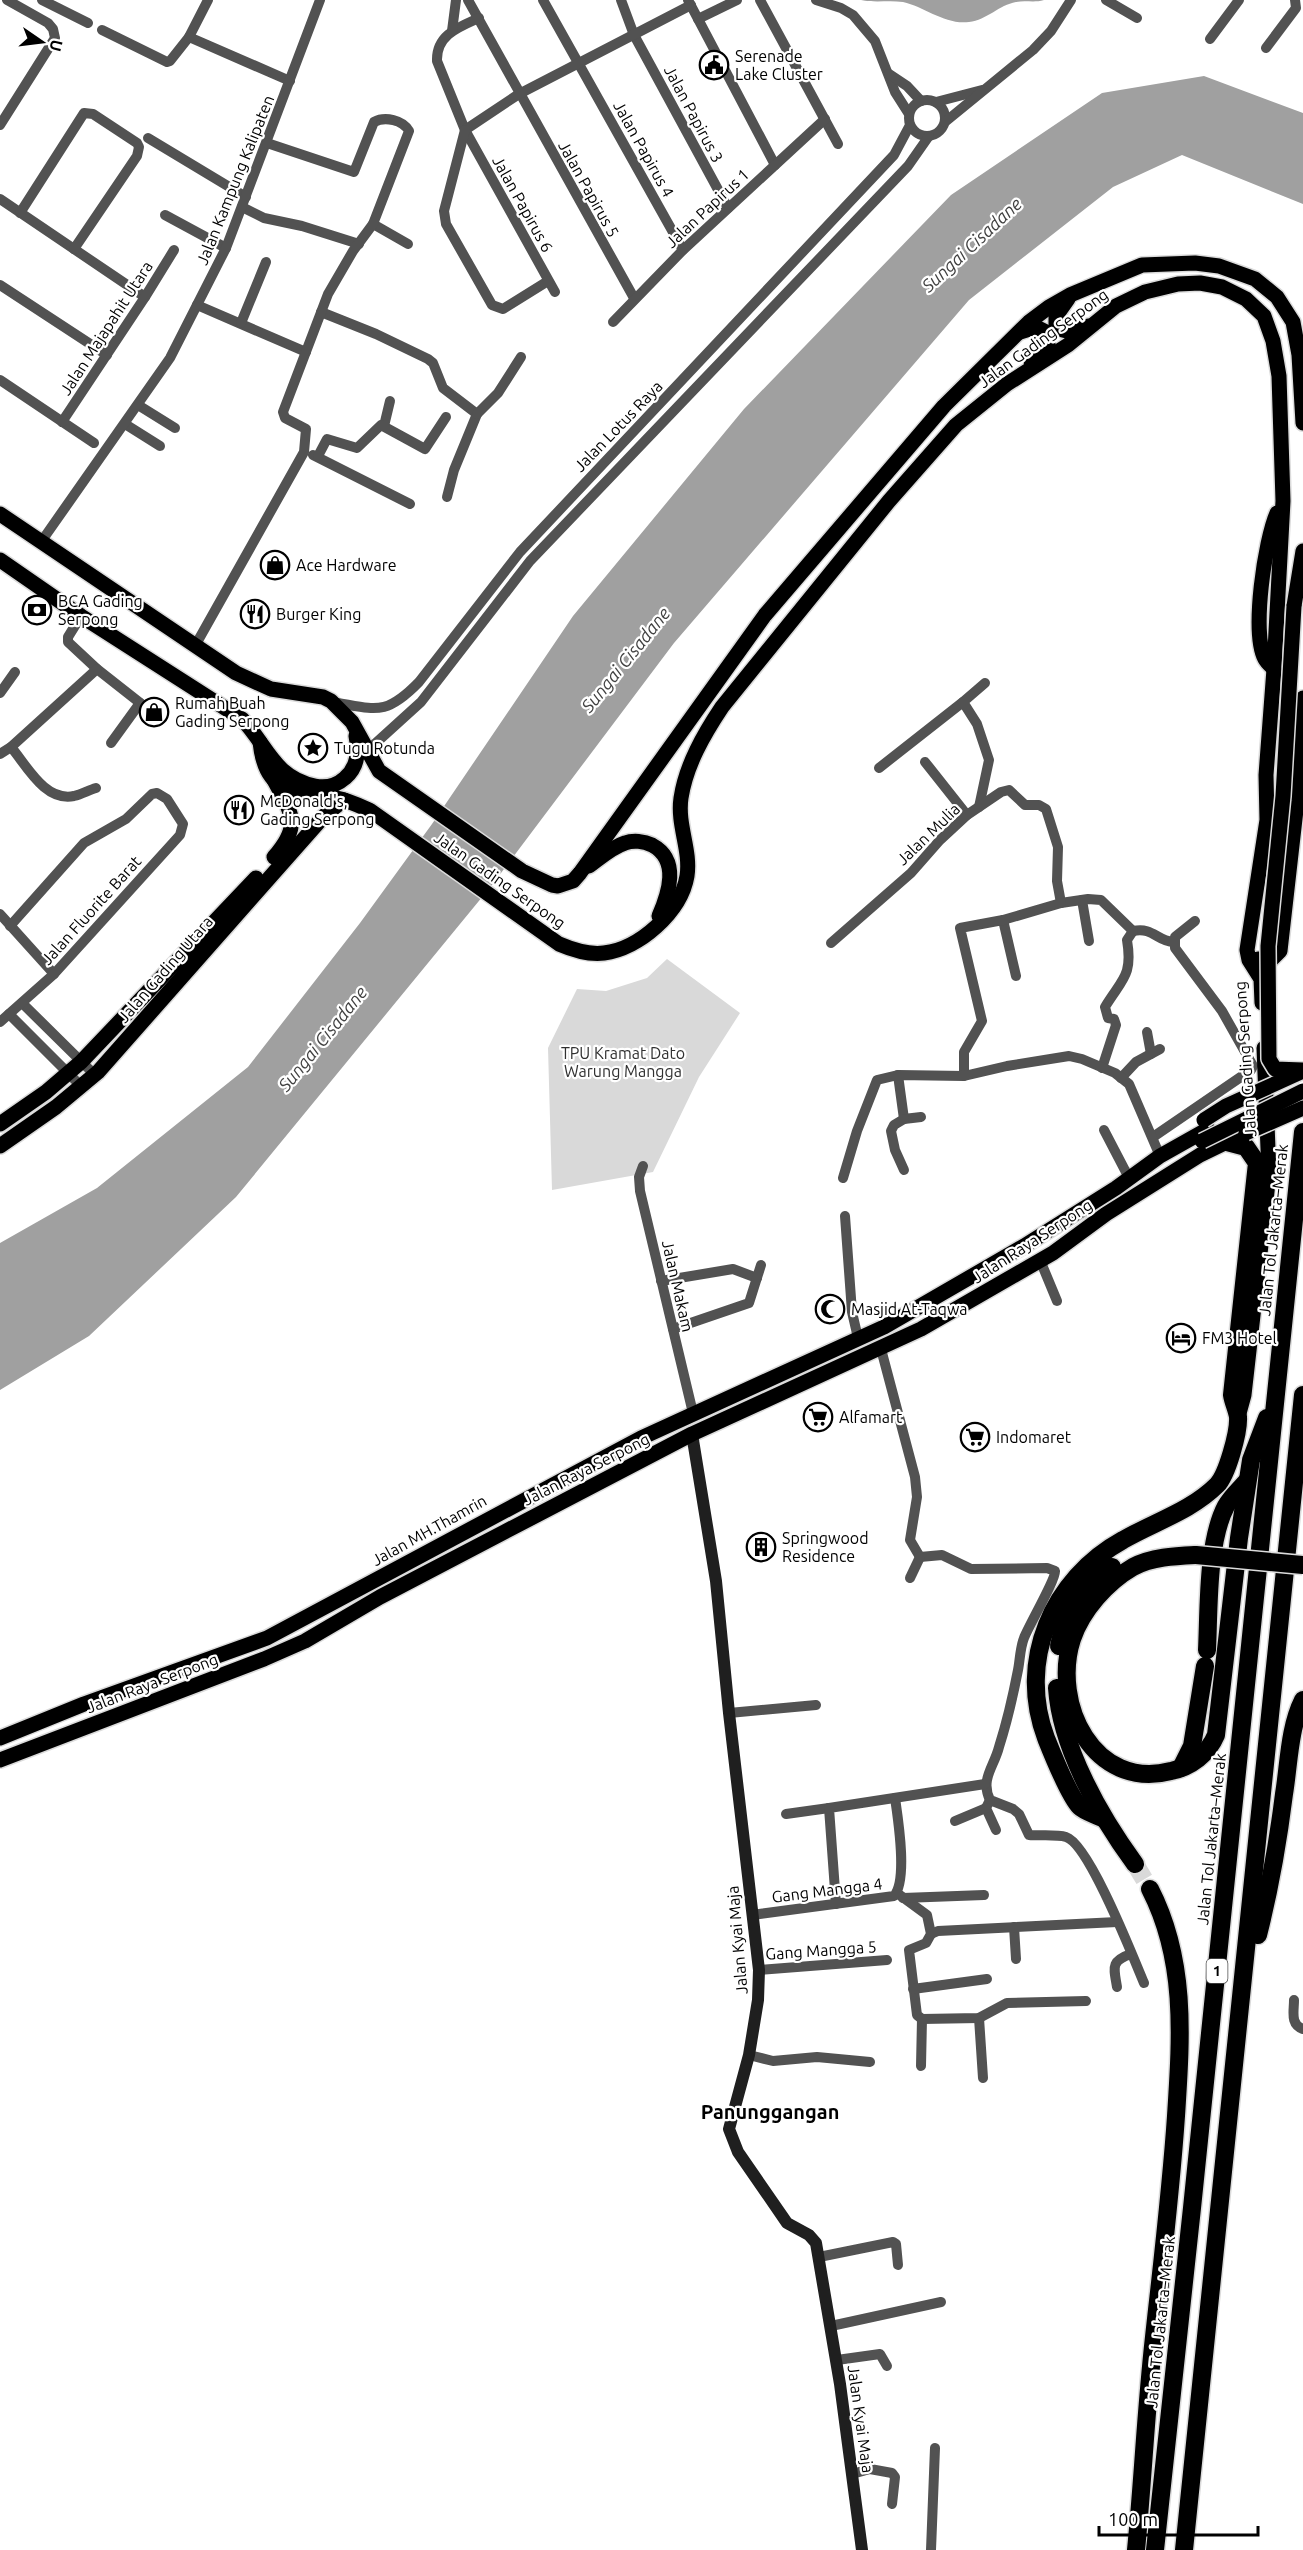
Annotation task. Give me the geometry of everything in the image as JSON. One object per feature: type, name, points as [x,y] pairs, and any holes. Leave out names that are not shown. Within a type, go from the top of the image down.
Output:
[{"type":"highway","name":"Jalan Tol Jakarta–Merak","points":[[1155,2550],[1303,1132]]},
{"type":"highway","points":[[1104,1819],[1080,1807],[1055,1761],[1039,1720],[1034,1687],[1039,1652],[1049,1617],[1073,1580],[1094,1560],[1121,1541],[1190,1506],[1218,1484],[1229,1466],[1238,1417],[1232,1395],[1257,1162],[1246,1147],[1227,1142]]},
{"type":"highway","points":[[1277,1391],[1251,1460],[1239,1538],[1216,1735],[1205,1752],[1180,1769],[1162,1774],[1133,1774],[1106,1762],[1091,1746],[1077,1724],[1070,1698],[1068,1669],[1072,1639],[1091,1605],[1109,1584],[1135,1566],[1196,1549],[1303,1553]]},
{"type":"highway","name":"1","points":[[1184,2550],[1303,1395]]},
{"type":"highway","points":[[1180,1769],[1192,1746],[1206,1658],[1211,1575],[1217,1533],[1226,1506],[1248,1479]]},
{"type":"highway","points":[[1135,1864],[1104,1819],[1064,1729],[1057,1697],[1055,1669],[1060,1637],[1077,1601],[1100,1576],[1131,1555],[1163,1545],[1303,1565]]},
{"type":"highway","points":[[1243,1989],[1274,1866],[1292,1737],[1298,1709],[1303,1700]]},
{"type":"highway","points":[[1136,2550],[1154,2340],[1173,2160],[1181,2010],[1177,1972],[1166,1925],[1150,1889]]},
{"type":"main road","name":"Jalan Gading Serpong","points":[[332,702],[354,725],[379,771],[522,871],[558,886],[573,881],[580,873],[765,615],[944,406],[1042,312],[1070,295],[1142,265],[1170,262],[1219,266],[1255,279],[1277,297],[1293,322],[1299,355],[1303,423]]},
{"type":"main road","name":"Jalan Gading Serpong","points":[[274,780],[303,796],[341,799],[371,811],[570,949],[593,954],[616,951],[635,942],[666,916],[687,879],[688,865],[681,822],[681,799],[688,772],[703,735],[722,707],[889,501],[956,425],[1007,384],[1048,358],[1116,306],[1145,292],[1178,284],[1200,283],[1222,287],[1238,295],[1264,316],[1273,341],[1279,376],[1282,501],[1274,669],[1266,775],[1267,820],[1247,950],[1249,960],[1261,979],[1269,1174],[1244,1395],[1238,1417]]},
{"type":"main road","points":[[1070,295],[1056,316],[1056,326],[1059,329],[1072,331],[1098,321]]},
{"type":"main road","points":[[1007,384],[1048,344],[1048,333],[1041,328],[1036,327],[1020,332]]},
{"type":"main road","points":[[0,514],[195,646],[258,685],[323,697],[332,702]]},
{"type":"main road","name":"Jalan Gading Serpong","points":[[1303,551],[1294,606],[1284,796],[1268,946],[1269,1059],[1275,1069],[1303,1070]]},
{"type":"main road","points":[[0,561],[242,719],[277,766],[289,777],[307,784],[327,787],[345,778],[353,768],[358,749],[354,725]]},
{"type":"main road","points":[[1250,923],[1253,955],[1257,958],[1271,960],[1277,956],[1280,951],[1288,887],[1303,698]]},
{"type":"main road","name":"Jalan Gading Utara","points":[[0,1124],[46,1092],[81,1062],[287,843],[292,819],[289,808],[262,762],[260,742]]},
{"type":"main road","name":"Jalan Gading Utara","points":[[0,1146],[95,1075],[341,799]]},
{"type":"main road","points":[[580,873],[626,842],[644,843],[660,851],[668,860],[670,882],[654,928]]},
{"type":"main road","points":[[1205,1130],[1226,1106],[1303,1070]]},
{"type":"main road","points":[[1129,1178],[1160,1156],[1205,1130],[1303,1083]]},
{"type":"main road","points":[[1205,1130],[1303,1091]]},
{"type":"main road","name":"Jalan Raya Serpong","points":[[0,1760],[243,1668],[305,1641],[390,1592],[692,1434],[881,1348],[967,1304],[1040,1260],[1169,1173],[1200,1155],[1303,1108]]},
{"type":"main road","name":"Jalan Raya Serpong","points":[[1169,1173],[1205,1130]]},
{"type":"main road","name":"Jalan MH.Thamrin","points":[[0,1738],[84,1704],[267,1638],[534,1494],[693,1413],[884,1327],[1014,1252],[1129,1178]]},
{"type":"main road","points":[[814,1358],[821,1375]]},
{"type":"main road","name":"Jalan Kyai Maja","points":[[692,1434],[716,1581],[759,1970],[758,2000],[750,2055],[729,2123],[731,2138],[767,2197],[787,2223],[813,2238],[816,2243],[837,2360],[862,2550]]},
{"type":"main road","points":[[534,1494],[542,1512]]},
{"type":"street","points":[[0,125],[55,38],[53,29],[48,23],[3,0]]},
{"type":"street","points":[[42,0],[88,23]]},
{"type":"street","points":[[102,30],[167,62],[174,59],[189,37],[208,0]]},
{"type":"street","points":[[452,31],[456,0]]},
{"type":"street","name":"Jalan Papirus 5","points":[[468,0],[634,298]]},
{"type":"street","name":"Jalan Papirus 4","points":[[543,0],[683,250]]},
{"type":"street","name":"Jalan Papirus 3","points":[[621,0],[634,35],[728,208]]},
{"type":"street","points":[[698,19],[736,0]]},
{"type":"street","points":[[760,0],[838,144]]},
{"type":"street","points":[[816,0],[841,8],[853,15],[875,41],[895,92],[918,134],[929,136]]},
{"type":"street","name":"Jalan Lotus Raya","points":[[368,751],[421,702],[530,561],[908,166],[929,136],[939,132],[945,122],[988,88],[1051,31],[1071,0]]},
{"type":"street","points":[[1106,0],[1137,18]]},
{"type":"street","points":[[1210,39],[1239,0]]},
{"type":"street","points":[[1266,48],[1296,8],[1295,0]]},
{"type":"street","name":"Jalan Kampung Kalipaten","points":[[41,542],[170,358],[226,248],[318,1]]},
{"type":"street","points":[[548,281],[503,309],[496,309],[446,224],[444,212],[465,130],[519,94],[634,35],[690,3],[775,165]]},
{"type":"street","points":[[452,31],[479,18]]},
{"type":"street","name":"Jalan Papirus 6","points":[[452,31],[439,44],[436,61],[465,130],[555,292]]},
{"type":"street","points":[[189,37],[290,81]]},
{"type":"street","points":[[888,74],[908,86],[921,101],[936,102],[988,88]]},
{"type":"street","name":"Jalan Lotus Raya","points":[[402,699],[419,682],[520,552],[894,156],[914,106],[921,101]]},
{"type":"street","points":[[936,102],[944,111],[945,122]]},
{"type":"street","points":[[20,213],[84,113],[93,114],[137,143],[139,147],[137,156],[74,249]]},
{"type":"street","points":[[195,646],[304,452],[306,429],[285,418],[282,414],[328,294],[374,224],[408,136],[407,126],[385,118],[374,122],[354,172],[267,143]]},
{"type":"street","name":"Jalan Papirus 1","points":[[613,322],[683,250],[825,119]]},
{"type":"street","points":[[148,138],[244,202],[264,218],[302,226],[359,244]]},
{"type":"street","points":[[0,199],[145,297]]},
{"type":"street","points":[[165,215],[226,248]]},
{"type":"street","points":[[374,224],[408,244]]},
{"type":"street","name":"Jalan Majapahit Utara","points":[[62,422],[174,250]]},
{"type":"street","points":[[241,323],[266,262]]},
{"type":"street","points":[[0,285],[107,355]]},
{"type":"street","points":[[197,304],[306,352]]},
{"type":"street","points":[[321,312],[376,334],[428,359],[433,363],[443,388],[477,414]]},
{"type":"street","points":[[447,497],[453,474],[477,414],[498,393],[521,357]]},
{"type":"street","points":[[0,380],[94,443]]},
{"type":"street","points":[[384,426],[390,401]]},
{"type":"street","points":[[138,405],[175,428]]},
{"type":"street","points":[[318,456],[327,439],[357,448],[378,428],[384,426],[425,449],[446,417]]},
{"type":"street","points":[[125,423],[160,446]]},
{"type":"street","points":[[304,452],[318,456],[410,504]]},
{"type":"street","points":[[81,616],[68,641],[97,669],[142,705],[111,743]]},
{"type":"street","points":[[0,754],[11,747],[97,669]]},
{"type":"street","points":[[0,693],[15,672]]},
{"type":"street","points":[[879,768],[986,683]]},
{"type":"street","points":[[332,702],[385,708],[402,699],[409,713]]},
{"type":"street","points":[[963,702],[977,724],[989,760],[979,807]]},
{"type":"street","points":[[11,747],[50,792],[60,796],[74,796],[96,788]]},
{"type":"street","points":[[925,762],[967,815]]},
{"type":"street","name":"Jalan Mulia","points":[[831,943],[910,873],[967,815],[1000,792],[1009,790],[1025,805],[1039,805],[1046,810],[1058,847],[1057,881],[1061,903]]},
{"type":"street","name":"Jalan Fluorite Barat","points":[[0,1022],[54,974],[180,835],[183,824],[167,799],[158,793],[152,794],[126,819],[84,843],[10,926]]},
{"type":"street","points":[[1082,900],[1089,941]]},
{"type":"street","points":[[964,1076],[964,1052],[982,1021],[960,928],[1003,920],[1061,903],[1082,900],[1104,902],[1133,931]]},
{"type":"street","points":[[0,914],[54,974]]},
{"type":"street","points":[[1003,920],[1016,976]]},
{"type":"street","points":[[1153,1137],[1251,1070],[1253,1066],[1222,1011],[1175,948],[1175,938],[1195,921]]},
{"type":"street","points":[[1102,1068],[1116,1025],[1114,1019],[1108,1018],[1105,1007],[1124,981],[1130,963],[1127,940],[1133,931],[1143,929],[1164,942],[1174,942]]},
{"type":"street","points":[[22,1003],[95,1075]]},
{"type":"street","points":[[9,1014],[81,1086]]},
{"type":"street","points":[[1121,1078],[1136,1062],[1156,1052],[1147,1032]]},
{"type":"street","points":[[843,1178],[857,1131],[877,1080],[898,1075],[964,1076],[1069,1056],[1102,1068],[1129,1084],[1141,1117],[1153,1137],[1160,1156]]},
{"type":"street","points":[[898,1075],[904,1119]]},
{"type":"street","points":[[904,1170],[895,1150],[891,1131],[894,1125],[904,1119],[921,1117]]},
{"type":"street","points":[[1104,1130],[1129,1178]]},
{"type":"street","name":"Jalan Makam","points":[[643,1166],[639,1177],[640,1191],[693,1413]]},
{"type":"street","points":[[845,1216],[852,1312],[858,1338]]},
{"type":"street","points":[[1040,1260],[1057,1301]]},
{"type":"street","points":[[673,1329],[749,1303],[761,1265]]},
{"type":"street","points":[[661,1281],[733,1269],[758,1278]]},
{"type":"street","points":[[881,1348],[915,1478],[917,1497],[910,1540],[920,1557]]},
{"type":"street","points":[[920,1557],[942,1556],[971,1569],[1047,1568],[1052,1569],[1056,1575],[1033,1615],[1022,1642],[1002,1740],[985,1784],[996,1830]]},
{"type":"street","points":[[910,1578],[920,1557]]},
{"type":"street","points":[[729,1713],[816,1705]]},
{"type":"street","points":[[786,1814],[985,1784]]},
{"type":"street","name":"Gang Mangga 4","points":[[752,1915],[900,1896],[901,1848],[895,1798]]},
{"type":"street","points":[[955,1821],[988,1804],[1013,1809],[1019,1814],[1029,1835],[1065,1836],[1080,1847],[1144,1983]]},
{"type":"street","points":[[829,1808],[836,1904]]},
{"type":"street","points":[[900,1896],[984,1895]]},
{"type":"street","points":[[900,1896],[927,1915],[931,1934],[926,1944],[909,1950],[917,2015],[922,2019],[979,2018],[1007,2003],[1086,2001]]},
{"type":"street","points":[[931,1934],[938,1931],[1117,1922]]},
{"type":"street","points":[[1014,1927],[1016,1959]]},
{"type":"street","points":[[1117,1987],[1115,1963],[1118,1958],[1131,1953]]},
{"type":"street","name":"Gang Mangga 5","points":[[759,1970],[886,1960]]},
{"type":"street","points":[[913,1989],[987,1979]]},
{"type":"street","points":[[1294,2000],[1295,2024],[1303,2029]]},
{"type":"street","points":[[979,2018],[983,2078]]},
{"type":"street","points":[[921,2066],[922,2019]]},
{"type":"street","points":[[750,2055],[774,2061],[817,2057],[870,2062]]},
{"type":"street","points":[[819,2256],[893,2242],[896,2244],[898,2265]]},
{"type":"street","points":[[831,2326],[941,2302]]},
{"type":"street","points":[[837,2360],[880,2354],[887,2366]]},
{"type":"street","points":[[931,2550],[935,2448]]},
{"type":"street","points":[[852,2474],[870,2469],[892,2473],[895,2477],[892,2504]]},
{"type":"green space","name":"TPU Kramat Dato Warung Mangga","points":[[667,959],[740,1013],[699,1077],[653,1172],[552,1190],[548,1048],[577,989],[606,991],[647,978]]},
{"type":"water","points":[[861,0],[1044,0],[1016,2],[975,21],[960,22],[943,18],[903,2]]},
{"type":"water","name":"Sungai Cisadane","points":[[1204,76],[1303,113],[1303,204],[1182,155],[1113,187],[969,300],[674,643],[492,885],[236,1197],[89,1336],[0,1390],[0,1243],[97,1188],[248,1067],[360,923],[432,824],[573,616],[744,409],[951,195],[1102,93]]},
{"type":"tunnel","points":[[1135,1864],[1150,1889]]},
{"type":"place","name":"Serenade Lake Cluster","points":[[714,65]]},
{"type":"place","name":"Ace Hardware","points":[[275,565]]},
{"type":"place","name":"BCA Gading Serpong","points":[[37,610]]},
{"type":"place","name":"Burger King","points":[[255,614]]},
{"type":"place","name":"Rumah Buah Gading Serpong","points":[[154,712]]},
{"type":"place","name":"Tugu Rotunda","points":[[313,748]]},
{"type":"place","name":"McDonald's, Gading Serpong","points":[[239,810]]},
{"type":"place","name":"Masjid At-Taqwa","points":[[830,1309]]},
{"type":"place","name":"FM3 Hotel","points":[[1181,1338]]},
{"type":"place","name":"Alfamart","points":[[818,1417]]},
{"type":"place","name":"Indomaret","points":[[975,1437]]},
{"type":"place","name":"Springwood Residence","points":[[761,1547]]},
{"type":"district","name":"Panunggangan","points":[[770,2112]]}]
